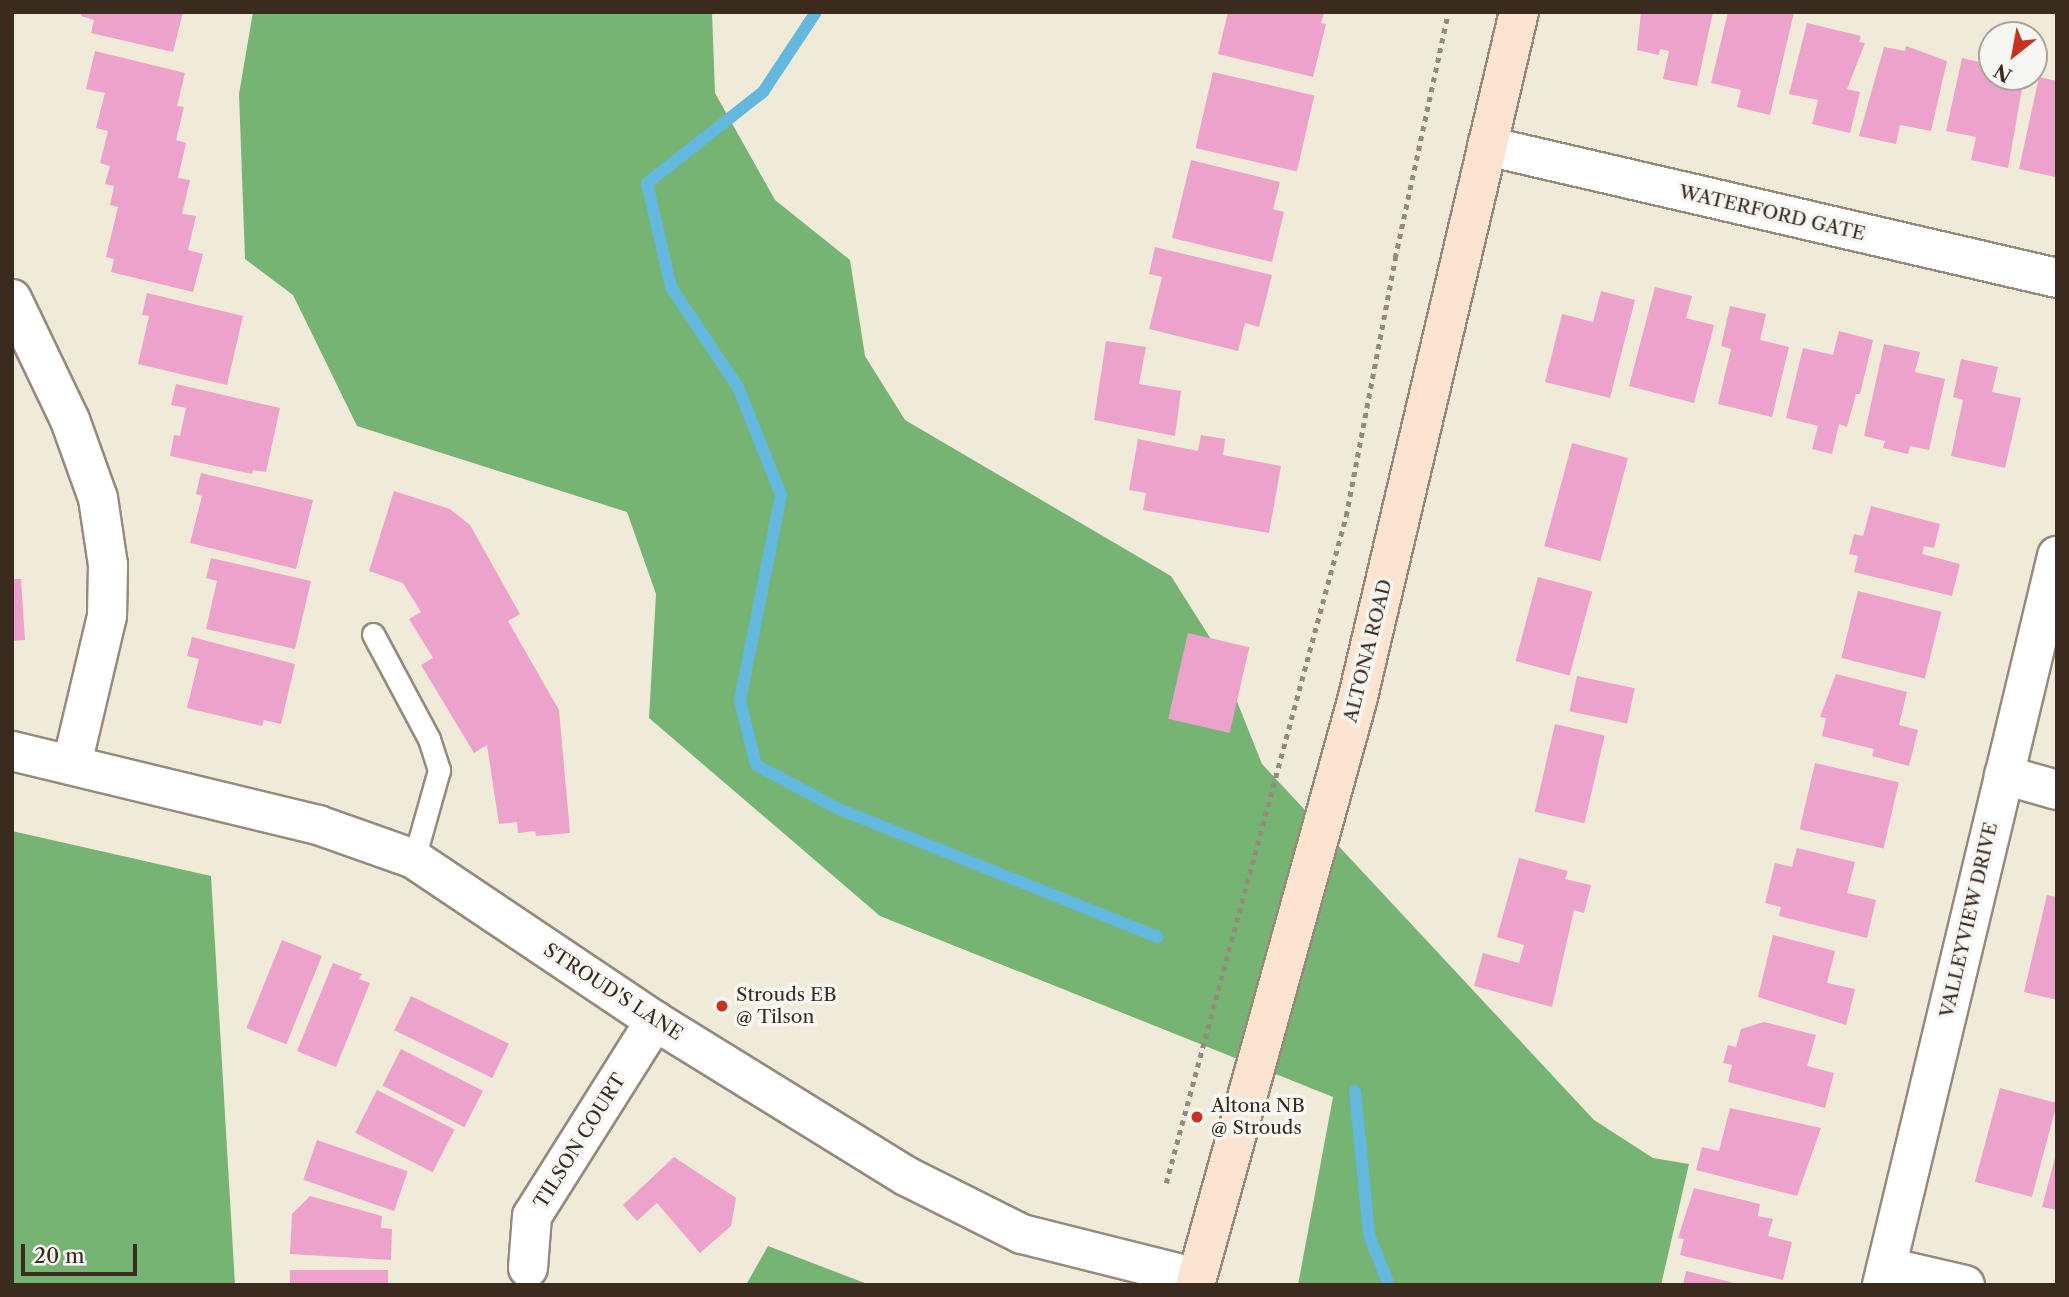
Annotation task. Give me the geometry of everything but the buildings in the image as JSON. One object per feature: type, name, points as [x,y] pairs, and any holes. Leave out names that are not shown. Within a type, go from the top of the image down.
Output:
[{"type":"main road","name":"ALTONA ROAD","points":[[1196,1281],[1357,701],[1518,12]]},
{"type":"street","name":"WATERFORD GATE","points":[[1487,146],[2057,278]]},
{"type":"street","points":[[12,299],[70,420],[99,498],[108,565],[107,616],[72,764]]},
{"type":"street","name":"VALLEYVIEW DRIVE","points":[[1885,1276],[2057,556]]},
{"type":"street","name":"STROUD'S LANE","points":[[12,751],[318,825],[414,859],[655,1021],[906,1176],[1023,1234],[1196,1281]]},
{"type":"street","points":[[2004,775],[2057,790]]},
{"type":"street","name":"TILSON COURT","points":[[528,1268],[532,1216],[655,1021]]},
{"type":"street","points":[[1885,1276],[1965,1285]]},
{"type":"lane","points":[[373,634],[429,739],[439,770],[414,859]]},
{"type":"path","points":[[1166,1183],[1346,516],[1448,12]]},
{"type":"green space","points":[[253,12],[712,12],[715,93],[775,200],[850,260],[865,356],[905,420],[1171,576],[1214,644],[1262,764],[1594,1120],[1653,1158],[1689,1164],[1661,1285],[1298,1285],[1333,1097],[880,916],[649,718],[656,594],[627,512],[357,426],[293,295],[245,259],[239,94]]},
{"type":"green space","points":[[12,831],[211,876],[235,1285],[12,1285]]},
{"type":"green space","points":[[768,1246],[870,1285],[746,1285]]},
{"type":"waterway","points":[[816,12],[763,92],[647,183],[671,287],[738,387],[781,495],[740,701],[756,765],[839,809],[1157,937]]},
{"type":"waterway","points":[[1355,1091],[1369,1235],[1389,1285]]},
{"type":"place","name":"Strouds EB @ Tilson","points":[[722,1006]]},
{"type":"place","name":"Altona NB @ Strouds","points":[[1197,1117]]}]
